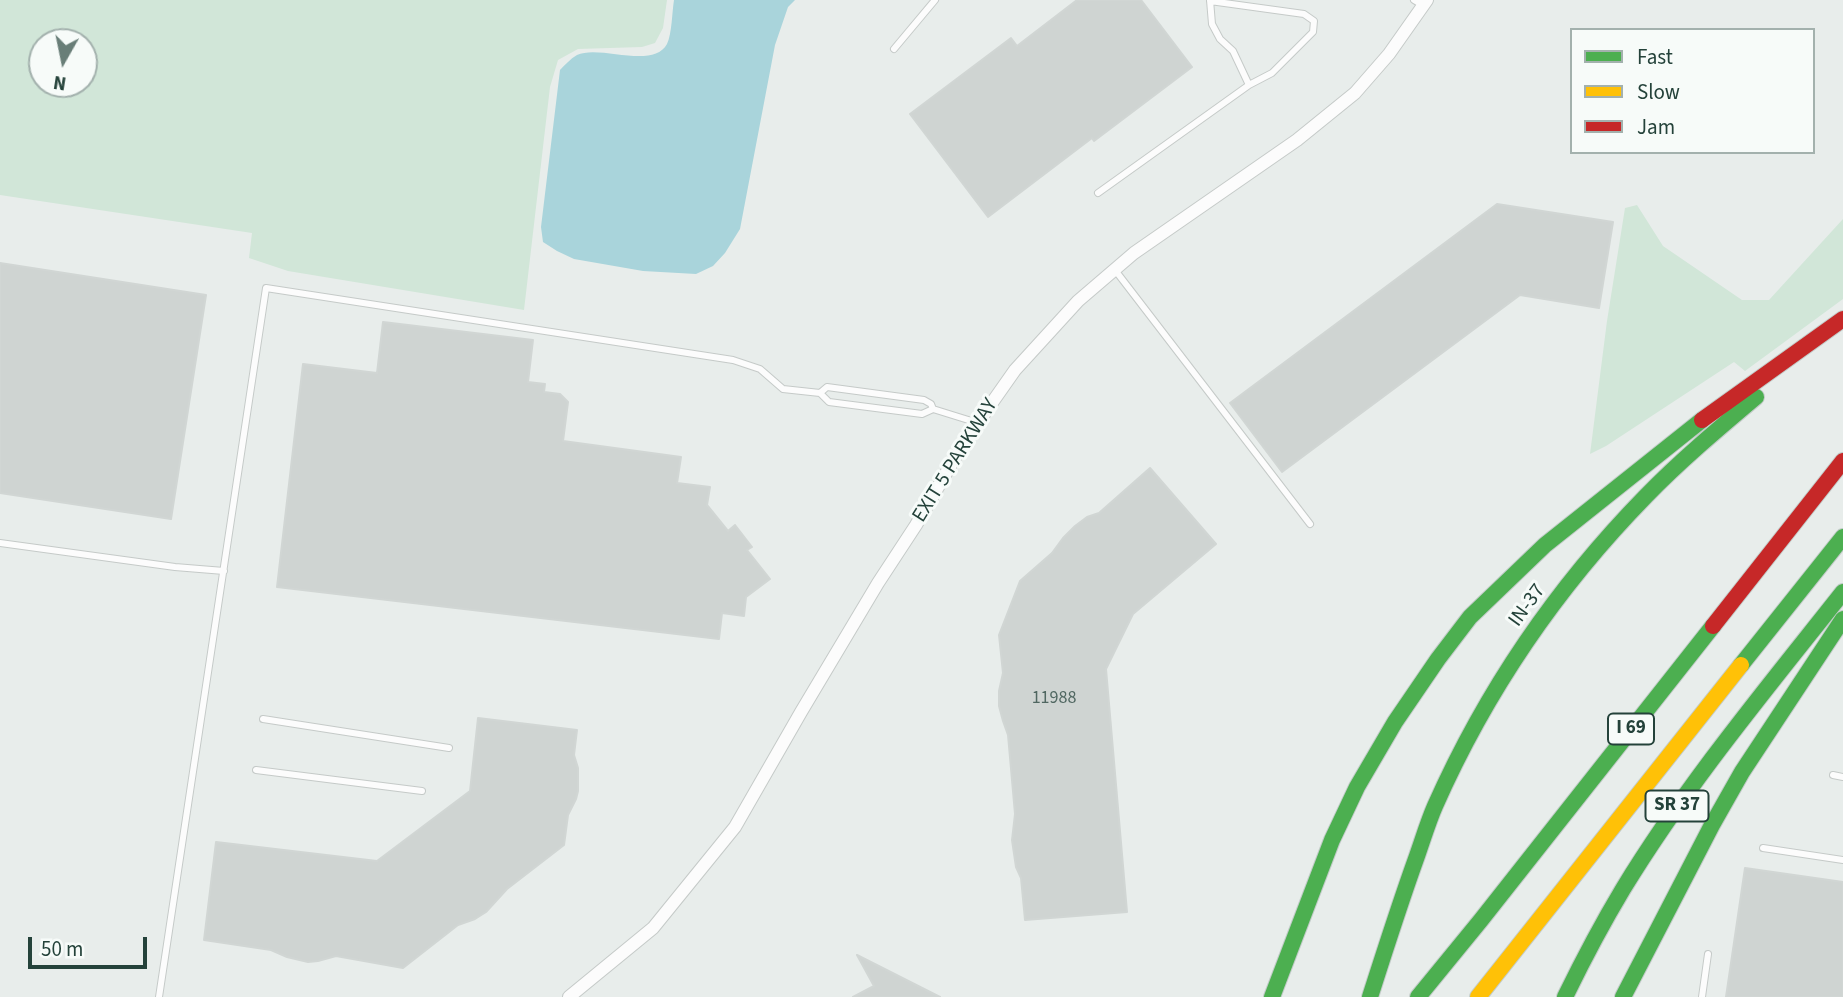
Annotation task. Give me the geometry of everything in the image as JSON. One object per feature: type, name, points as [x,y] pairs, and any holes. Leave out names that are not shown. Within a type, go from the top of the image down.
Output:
[{"type":"highway","points":[[1272,997],[1332,840],[1357,787],[1395,722],[1470,617],[1545,545],[1659,453],[1718,406],[1843,319]]},
{"type":"highway","name":"IN-37","points":[[1370,997],[1435,807],[1472,730],[1534,632],[1608,537],[1646,495],[1684,458],[1843,325]]},
{"type":"highway","name":"I 69","points":[[1418,997],[1843,461]]},
{"type":"highway","name":"I 69","points":[[1478,997],[1843,537]]},
{"type":"highway","name":"SR 37","points":[[1565,997],[1606,917],[1657,835],[1734,730],[1843,592]]},
{"type":"highway","points":[[1623,997],[1742,772],[1843,619]]},
{"type":"street","name":"EXIT 5 PARKWAY","points":[[569,997],[653,928],[735,827],[878,583],[916,526],[962,444],[1015,370],[1077,301],[1135,253],[1333,113],[1389,54],[1421,2]]},
{"type":"lane","points":[[894,49],[935,0]]},
{"type":"lane","points":[[1098,193],[1249,85],[1272,73],[1313,32],[1314,21],[1304,15],[1210,1],[1212,24],[1220,39],[1233,51],[1249,85]]},
{"type":"lane","points":[[1115,270],[1310,524]]},
{"type":"lane","points":[[159,997],[266,288],[733,360],[760,369],[783,389],[820,393],[830,402],[922,414],[933,409],[978,423]]},
{"type":"lane","points":[[820,393],[827,387],[924,400],[931,404],[933,409]]},
{"type":"lane","points":[[0,543],[175,567],[224,571]]},
{"type":"lane","points":[[263,719],[449,748]]},
{"type":"lane","points":[[256,770],[422,791]]},
{"type":"lane","points":[[1833,775],[1843,777]]},
{"type":"lane","points":[[1763,848],[1843,860]]},
{"type":"lane","points":[[1702,997],[1708,954]]},
{"type":"green space","points":[[0,0],[667,0],[663,28],[655,43],[642,47],[578,49],[558,60],[550,87],[524,310],[288,271],[249,258],[252,233],[0,195]]},
{"type":"green space","points":[[1637,205],[1663,246],[1742,300],[1769,300],[1843,219],[1843,299],[1745,371],[1734,362],[1590,454],[1625,208]]},
{"type":"water","points":[[674,0],[795,0],[788,7],[775,45],[740,229],[713,266],[696,274],[643,271],[574,259],[543,242],[541,227],[560,70],[577,55],[587,52],[638,56],[660,51],[669,40]]},
{"type":"building","points":[[1077,0],[1141,0],[1192,67],[988,217],[910,114],[1011,38],[1017,46]]},
{"type":"building","points":[[1497,204],[1613,222],[1599,308],[1520,295],[1282,472],[1230,403]]},
{"type":"building","points":[[0,263],[206,295],[171,519],[0,493]]},
{"type":"building","points":[[383,322],[533,340],[528,382],[545,384],[544,392],[560,394],[568,402],[563,441],[681,457],[677,483],[710,487],[707,505],[728,531],[735,525],[752,547],[747,550],[770,579],[746,597],[744,616],[722,613],[719,639],[277,587],[303,364],[377,373]]},
{"type":"building","points":[[1150,468],[1216,544],[1133,614],[1106,669],[1127,912],[1025,920],[1021,878],[1016,867],[1012,840],[1015,814],[1008,735],[999,706],[1003,673],[999,635],[1020,581],[1052,553],[1075,526],[1087,517],[1099,513]]},
{"type":"building","points":[[478,718],[577,730],[574,755],[578,768],[578,791],[568,815],[564,845],[507,889],[486,912],[458,925],[403,968],[336,956],[308,962],[271,950],[204,940],[216,842],[377,861],[470,791]]},
{"type":"building","points":[[1745,868],[1843,882],[1843,997],[1726,997]]},
{"type":"building","points":[[857,955],[940,997],[853,997],[874,986]]},
{"type":"traffic: fast","points":[[1370,997],[1432,812],[1455,763],[1501,681],[1554,603],[1614,530],[1672,470],[1756,397]]},
{"type":"traffic: fast","points":[[1272,997],[1332,840],[1357,787],[1395,722],[1438,659],[1470,617],[1545,545],[1702,420]]},
{"type":"traffic: fast","points":[[1741,665],[1843,537]]},
{"type":"traffic: fast","points":[[1565,997],[1615,902],[1674,812],[1728,737],[1843,592]]},
{"type":"traffic: fast","points":[[1623,997],[1742,772],[1843,619]]},
{"type":"traffic: fast","points":[[1418,997],[1713,626]]},
{"type":"traffic: slow","points":[[1478,997],[1741,665]]},
{"type":"traffic: jam","points":[[1702,420],[1843,319]]},
{"type":"traffic: jam","points":[[1713,626],[1843,461]]}]
